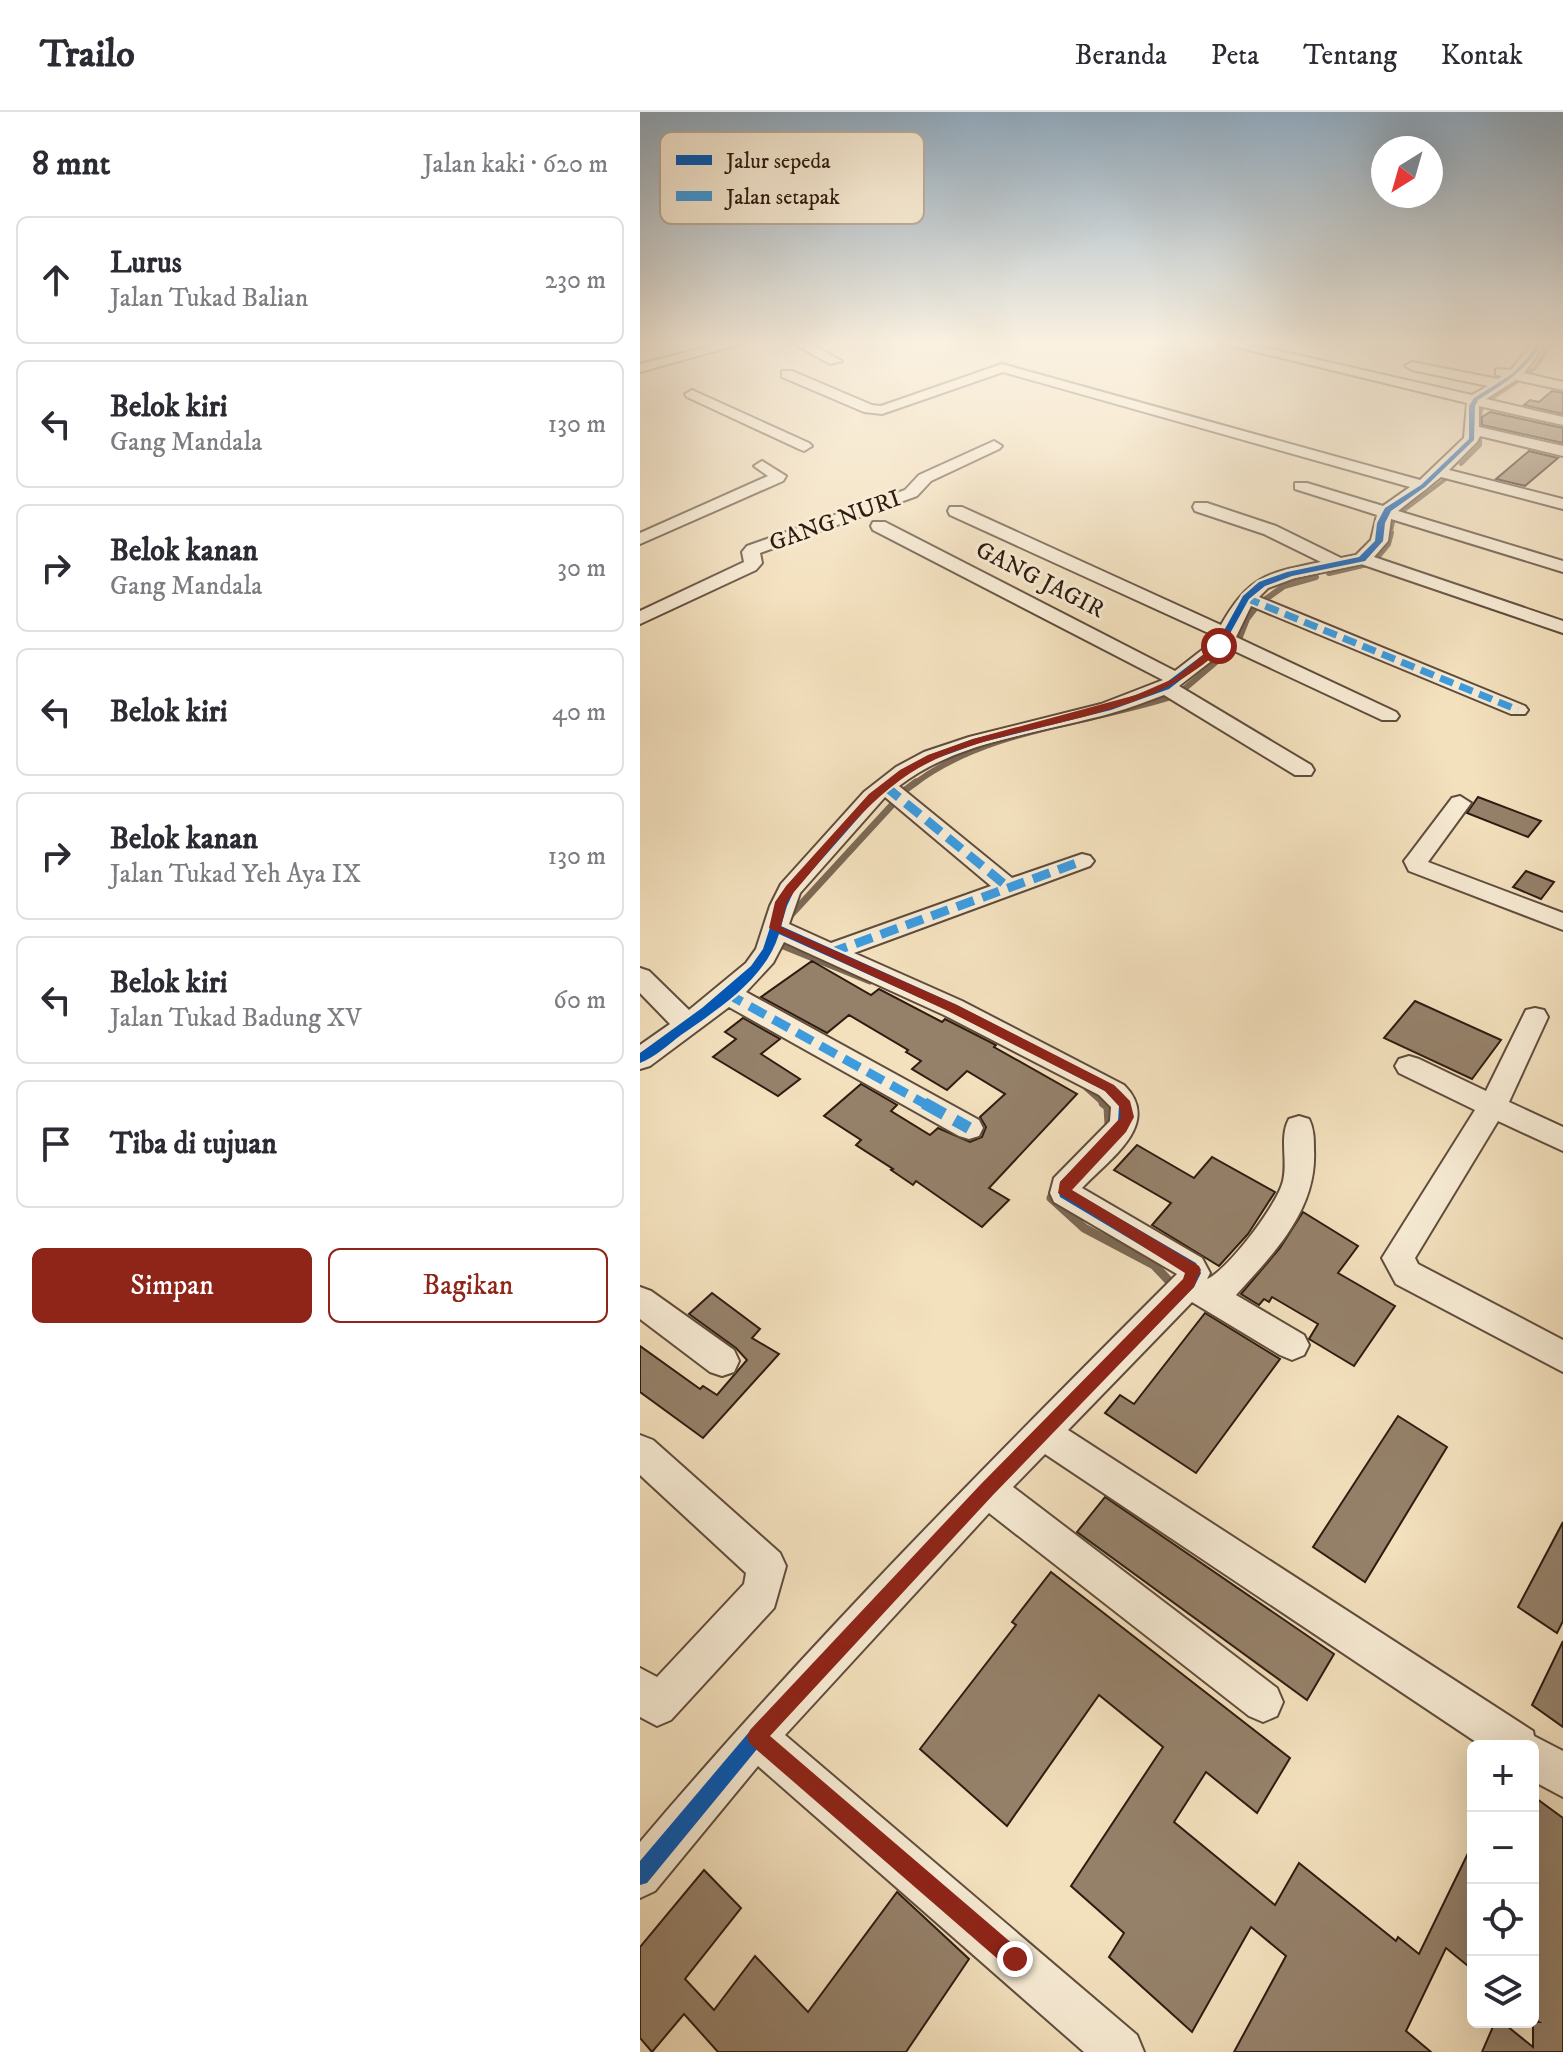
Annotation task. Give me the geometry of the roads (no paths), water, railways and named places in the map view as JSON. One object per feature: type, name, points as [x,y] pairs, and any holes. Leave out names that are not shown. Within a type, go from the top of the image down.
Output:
[{"type":"street","points":[[640,539],[776,480],[778,476],[762,467],[804,446],[773,432]]},
{"type":"street","points":[[1229,432],[1423,486]]},
{"type":"street","points":[[640,1059],[726,993],[761,961],[775,928],[781,902],[790,889],[854,815],[885,786],[932,757],[976,741],[1108,708],[1176,681],[1227,637],[1246,598],[1272,579],[1362,559],[1379,541],[1380,528],[1388,510],[1423,486],[1472,439],[1473,432]]},
{"type":"street","points":[[1480,432],[1563,451]]},
{"type":"street","name":"GANG NURI","points":[[640,618],[750,566],[753,550],[911,493],[925,478],[994,446]]},
{"type":"street","points":[[1441,469],[1562,498]]},
{"type":"street","points":[[1301,486],[1388,510],[1563,567]]},
{"type":"street","points":[[1201,507],[1270,530],[1341,565]]},
{"type":"street","points":[[956,511],[1389,716]]},
{"type":"street","name":"GANG JAGIR","points":[[879,526],[1176,681]]},
{"type":"street","points":[[1362,559],[1546,613],[1563,627]]},
{"type":"street","name":"GANG JAGIR","points":[[1005,585],[1176,681]]},
{"type":"street","points":[[1246,598],[1518,710]]},
{"type":"street","points":[[1176,681],[1303,770]]},
{"type":"street","points":[[885,786],[1009,888]]},
{"type":"street","points":[[1460,803],[1416,861],[1417,866],[1563,922]]},
{"type":"street","points":[[830,953],[1082,861]]},
{"type":"street","points":[[775,928],[994,1029],[1090,1077],[1116,1094],[1126,1104],[1128,1117],[1065,1186],[1065,1193],[1072,1200],[1191,1267],[1201,1290],[1292,1345]]},
{"type":"street","points":[[640,977],[686,1024]]},
{"type":"street","points":[[726,993],[969,1128]]},
{"type":"street","points":[[1535,1017],[1493,1106],[1400,1250],[1399,1265],[1407,1274],[1563,1357]]},
{"type":"street","points":[[1409,1066],[1563,1140]]},
{"type":"street","points":[[640,1876],[756,1737],[987,1489],[1043,1433],[1277,1222],[1298,1184],[1299,1127]]},
{"type":"street","points":[[640,1301],[722,1361]]},
{"type":"street","points":[[1043,1433],[1509,1740]]},
{"type":"street","points":[[640,1452],[767,1566],[760,1594],[657,1706],[640,1688]]},
{"type":"street","points":[[987,1489],[1263,1702]]},
{"type":"street","points":[[756,1737],[1120,2052]]},
{"type":"street","points":[[1539,1760],[1563,1776]]},
{"type":"waterway","points":[[1461,464],[1480,445],[1480,435]]},
{"type":"waterway","points":[[1403,511],[1447,478]]},
{"type":"waterway","points":[[1390,535],[1394,518]]},
{"type":"waterway","points":[[1374,561],[1388,544],[1391,533]]},
{"type":"waterway","points":[[1329,573],[1367,564]]},
{"type":"waterway","points":[[1263,601],[1284,586],[1316,577]]},
{"type":"waterway","points":[[1238,642],[1247,619],[1257,606]]},
{"type":"waterway","points":[[1183,690],[1229,651]]},
{"type":"waterway","points":[[914,784],[972,751],[1004,740],[1168,698]]},
{"type":"waterway","points":[[904,791],[916,782]]},
{"type":"waterway","points":[[789,917],[892,805]]},
{"type":"waterway","points":[[784,935],[781,945],[870,981]]},
{"type":"waterway","points":[[1087,1088],[1106,1105]]},
{"type":"waterway","points":[[1103,1103],[1108,1107],[1109,1124]]},
{"type":"waterway","points":[[1055,1189],[1051,1198],[1084,1228],[1154,1265],[1171,1283],[1171,1291]]}]
